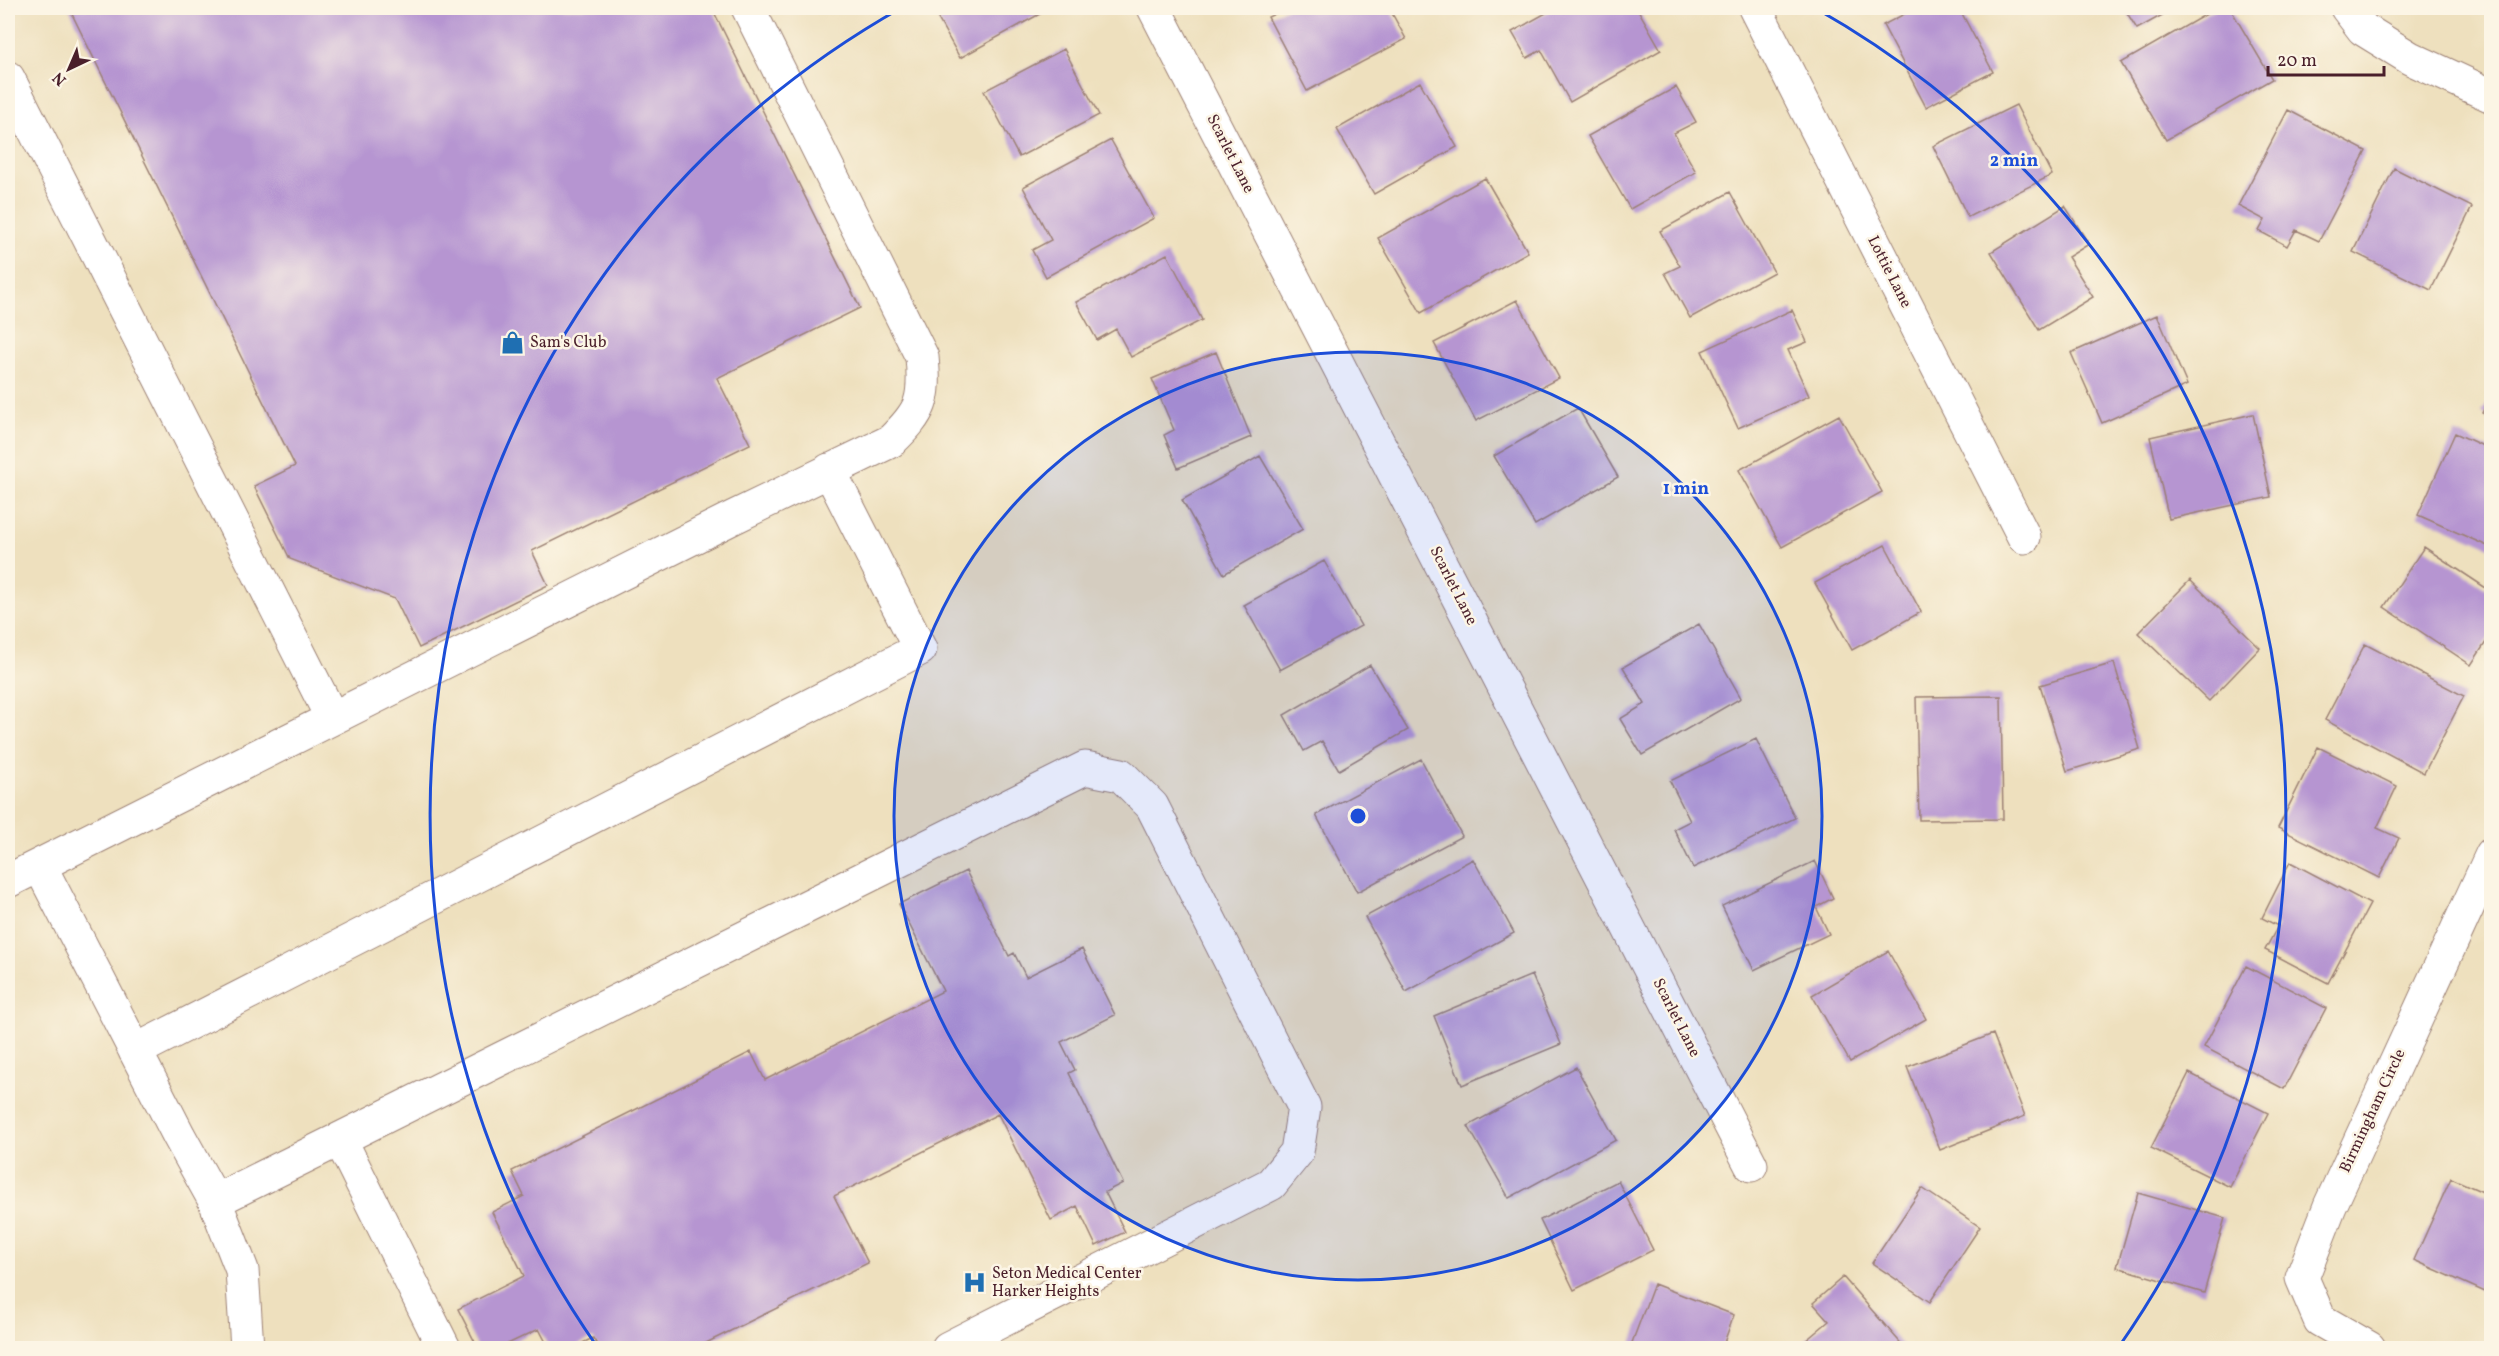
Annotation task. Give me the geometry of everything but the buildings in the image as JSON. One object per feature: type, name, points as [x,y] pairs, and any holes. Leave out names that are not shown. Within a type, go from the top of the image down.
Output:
[{"type":"street","points":[[8,881],[891,441],[907,426],[921,406],[925,382],[922,357],[748,8]]},
{"type":"street","name":"Scarlet Lane","points":[[1154,8],[1751,1165]]},
{"type":"street","name":"Lottie Lane","points":[[1755,8],[2024,537]]},
{"type":"street","points":[[2347,8],[2363,29],[2410,58],[2492,96]]},
{"type":"street","points":[[8,78],[332,718]]},
{"type":"street","points":[[135,1052],[920,649],[829,470]]},
{"type":"street","points":[[215,1201],[1085,768],[1121,775],[1152,806],[1304,1107],[1297,1152],[1271,1184],[948,1348]]},
{"type":"street","name":"Birmingham Circle","points":[[2369,1348],[2320,1320],[2302,1278],[2330,1206],[2492,854]]},
{"type":"street","points":[[40,866],[135,1052],[215,1201],[242,1270],[246,1348]]},
{"type":"street","points":[[340,1139],[444,1348]]},
{"type":"place","name":"Sam's Club","points":[[512,343]]},
{"type":"place","name":"Seton Medical Center Harker Heights","points":[[974,1283]]}]
